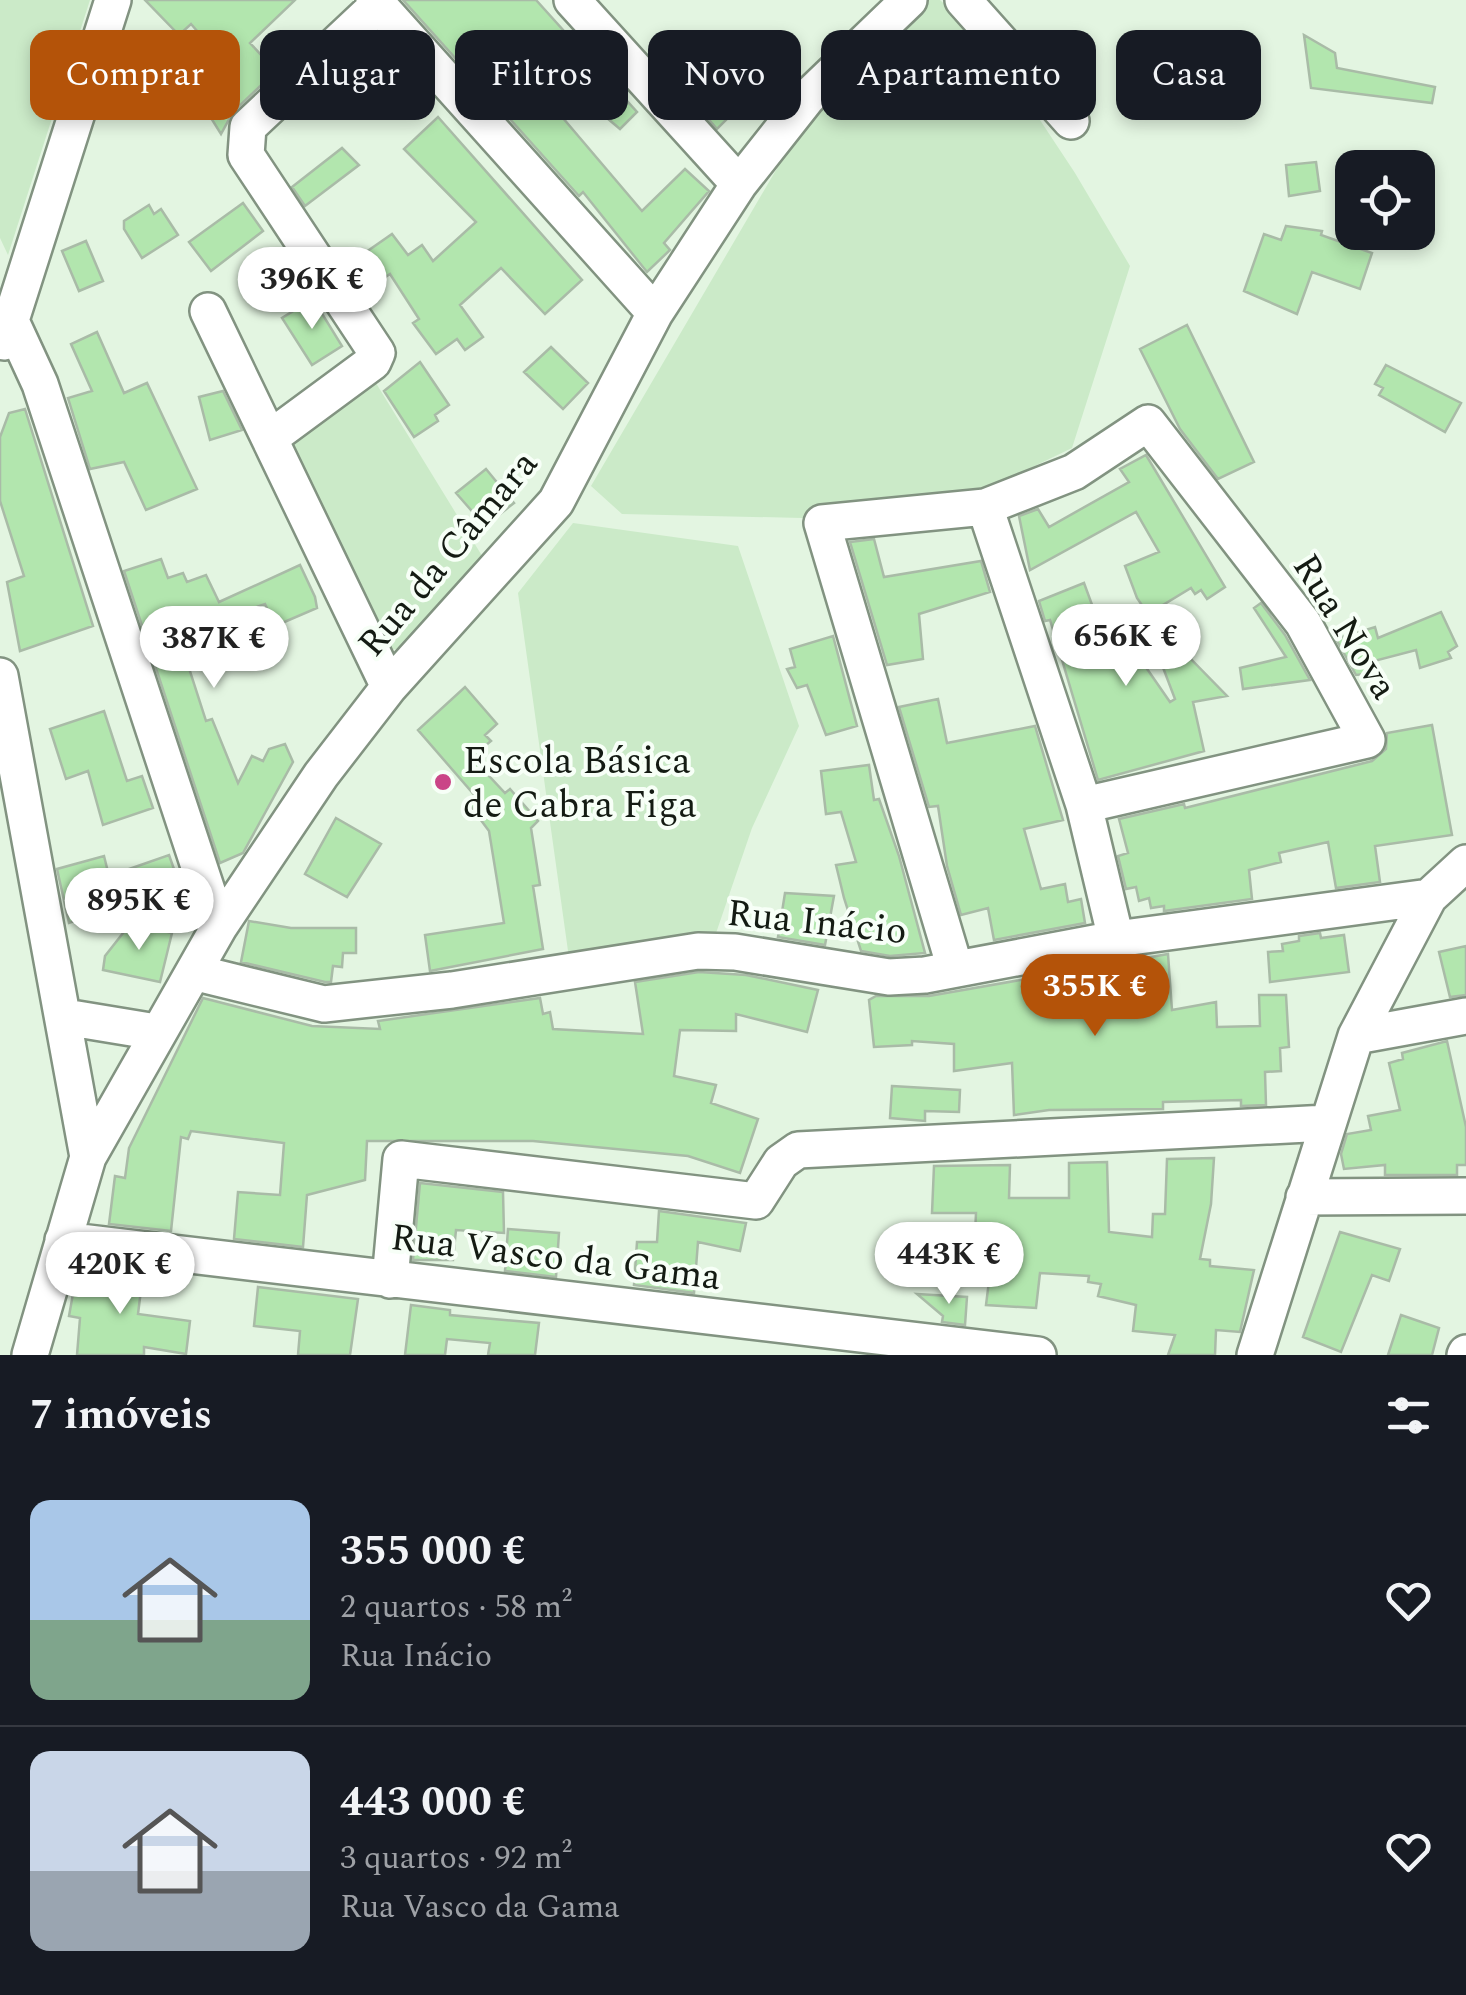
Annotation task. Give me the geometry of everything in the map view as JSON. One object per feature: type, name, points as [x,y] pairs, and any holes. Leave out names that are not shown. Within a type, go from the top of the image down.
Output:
[{"type":"street","points":[[0,354],[8,297],[112,0]]},
{"type":"street","points":[[572,0],[739,184]]},
{"type":"street","points":[[964,0],[1071,122]]},
{"type":"street","points":[[270,438],[373,362],[378,353],[246,155],[248,126],[377,2],[655,313]]},
{"type":"street","name":"Rua da Câmara","points":[[22,1340],[64,1240],[88,1157],[219,927],[321,775],[389,687],[556,502],[655,313],[739,184],[888,6]]},
{"type":"street","points":[[8,297],[219,927]]},
{"type":"street","points":[[208,311],[389,687]]},
{"type":"street","name":"Rua Nova","points":[[985,506],[1074,472],[1148,423],[1304,623],[1367,740],[1084,805]]},
{"type":"street","points":[[955,968],[822,523],[985,506],[1084,805],[1116,939]]},
{"type":"street","points":[[0,676],[88,1157]]},
{"type":"street","points":[[1255,1355],[1356,1036],[1429,896],[1466,863]]},
{"type":"street","name":"Rua Inácio","points":[[196,973],[324,1004],[452,990],[698,952],[736,952],[889,977],[1116,939],[1429,896]]},
{"type":"street","points":[[1356,1036],[1466,1016]]},
{"type":"street","points":[[65,1017],[156,1032]]},
{"type":"street","points":[[390,1280],[401,1158],[756,1201],[780,1162],[798,1150],[1328,1123]]},
{"type":"street","points":[[1304,1198],[1466,1196]]},
{"type":"street","name":"Rua Vasco da Gama","points":[[64,1240],[1038,1355]]},
{"type":"green space","points":[[0,0],[90,0],[80,30],[30,30],[30,120],[51,120],[8,255],[0,238]]},
{"type":"green space","points":[[924,0],[940,0],[972,30],[893,30]]},
{"type":"green space","points":[[821,101],[821,120],[1040,120],[1130,266],[1072,448],[970,497],[802,518],[622,514],[591,486],[810,112]]},
{"type":"green space","points":[[371,375],[484,559],[405,648],[380,651],[290,457],[290,437]]},
{"type":"green space","points":[[573,523],[738,546],[799,726],[752,828],[714,939],[569,958],[518,593]]},
{"type":"building","points":[[145,0],[295,0],[250,43],[260,54],[260,86],[240,105],[240,30],[196,30],[191,24],[184,30],[174,30]]},
{"type":"building","points":[[403,0],[536,0],[563,30],[455,30],[455,58],[435,36],[435,30],[430,30]]},
{"type":"building","points":[[1304,35],[1335,53],[1337,68],[1435,87],[1432,103],[1311,88]]},
{"type":"building","points":[[628,102],[637,112],[620,129],[609,120],[628,120]]},
{"type":"building","points":[[438,117],[582,280],[545,314],[501,268],[460,305],[483,337],[465,350],[457,339],[436,354],[413,323],[419,319],[390,274],[363,292],[346,266],[392,234],[408,255],[422,245],[433,261],[476,222],[404,149]]},
{"type":"building","points":[[212,120],[229,120],[221,134]]},
{"type":"building","points":[[511,120],[565,120],[642,211],[685,169],[709,191],[664,243],[670,250],[647,272],[583,192],[579,196]]},
{"type":"building","points":[[709,120],[726,120],[717,129]]},
{"type":"building","points":[[342,148],[359,165],[305,206],[292,187]]},
{"type":"building","points":[[1316,162],[1320,191],[1289,196],[1286,165]]},
{"type":"building","points":[[243,203],[263,231],[211,271],[189,242]]},
{"type":"building","points":[[149,205],[154,214],[161,209],[178,235],[142,258],[124,229],[124,221]]},
{"type":"building","points":[[1286,226],[1322,231],[1321,235],[1335,240],[1335,250],[1372,253],[1360,289],[1312,272],[1297,314],[1244,291],[1264,234],[1281,240]]},
{"type":"building","points":[[86,241],[103,281],[79,291],[62,251]]},
{"type":"building","points":[[313,299],[342,346],[312,365],[282,318]]},
{"type":"building","points":[[1187,325],[1254,462],[1218,479],[1180,429],[1140,349]]},
{"type":"building","points":[[97,332],[124,393],[147,383],[197,489],[146,510],[124,462],[90,469],[68,398],[92,391],[71,344]]},
{"type":"building","points":[[551,347],[588,383],[563,409],[524,372]]},
{"type":"building","points":[[420,362],[449,405],[435,415],[438,421],[414,437],[384,391]]},
{"type":"building","points":[[1386,365],[1461,403],[1445,432],[1379,395],[1383,388],[1375,384]]},
{"type":"building","points":[[223,391],[242,430],[210,440],[199,397]]},
{"type":"building","points":[[25,409],[93,626],[20,651],[7,582],[24,576],[0,501],[0,437],[9,413]]},
{"type":"building","points":[[1146,455],[1225,587],[1207,599],[1201,590],[1195,594],[1191,588],[1148,614],[1137,598],[1125,566],[1159,552],[1136,512],[1030,570],[1019,516],[1038,509],[1049,527],[1129,482],[1120,469]]},
{"type":"building","points":[[486,469],[514,503],[485,526],[456,493]]},
{"type":"building","points":[[874,539],[884,577],[981,561],[990,592],[919,614],[923,659],[887,665],[850,542]]},
{"type":"building","points":[[161,559],[168,578],[183,573],[187,582],[206,575],[219,602],[300,565],[315,597],[317,608],[275,626],[265,604],[186,631],[194,657],[186,659],[206,721],[212,719],[238,783],[252,756],[263,761],[269,749],[285,744],[293,762],[243,853],[220,863],[124,571]]},
{"type":"building","points":[[1084,583],[1102,632],[1118,627],[1170,702],[1175,699],[1140,607],[1227,696],[1193,702],[1204,751],[1098,780],[1050,620],[1045,621],[1039,601]]},
{"type":"building","points":[[1261,603],[1285,635],[1310,680],[1243,689],[1240,668],[1286,657],[1254,608]]},
{"type":"building","points":[[1441,612],[1457,646],[1448,652],[1451,658],[1420,668],[1416,650],[1370,662],[1374,673],[1356,675],[1336,639],[1375,627],[1378,638]]},
{"type":"building","points":[[833,636],[857,726],[826,735],[807,685],[797,688],[787,669],[795,667],[790,649]]},
{"type":"building","points":[[465,687],[497,724],[485,735],[491,741],[480,750],[484,755],[476,762],[505,793],[510,789],[538,821],[531,828],[540,885],[533,886],[543,949],[430,971],[425,935],[504,923],[489,831],[469,804],[476,797],[418,730]]},
{"type":"building","points":[[938,699],[947,743],[1035,726],[1063,820],[1024,829],[1041,889],[1065,884],[1068,902],[1081,899],[1085,923],[994,940],[988,908],[961,915],[947,866],[938,806],[929,807],[899,707]]},
{"type":"building","points":[[104,711],[127,781],[142,776],[153,808],[103,825],[88,771],[66,779],[50,729]]},
{"type":"building","points":[[1432,725],[1452,835],[1375,846],[1380,882],[1336,888],[1328,842],[1279,853],[1281,862],[1249,870],[1252,899],[1164,911],[1164,906],[1151,908],[1149,898],[1139,901],[1136,887],[1126,889],[1118,856],[1128,853],[1119,819],[1184,804],[1185,808],[1372,761],[1386,749],[1387,733]]},
{"type":"building","points":[[869,765],[874,800],[879,799],[899,856],[925,953],[890,956],[861,951],[844,898],[836,865],[856,862],[841,812],[826,814],[821,771]]},
{"type":"building","points":[[336,818],[381,844],[347,897],[305,874]]},
{"type":"building","points":[[169,855],[180,886],[69,923],[57,869],[104,856],[109,876]]},
{"type":"building","points":[[785,893],[834,896],[825,945],[778,937]]},
{"type":"building","points":[[249,921],[291,928],[356,928],[356,953],[343,953],[342,967],[333,966],[331,982],[241,962]]},
{"type":"building","points":[[131,923],[172,933],[160,982],[103,970],[105,956]]},
{"type":"building","points":[[1320,933],[1321,938],[1344,935],[1349,972],[1270,982],[1268,952],[1283,951],[1282,944],[1299,941],[1299,936]]},
{"type":"building","points":[[1466,946],[1466,995],[1450,997],[1439,952]]},
{"type":"building","points":[[1168,954],[1172,1010],[1216,1002],[1217,1027],[1260,1026],[1259,995],[1286,995],[1289,1047],[1280,1048],[1281,1071],[1265,1072],[1266,1105],[1241,1106],[1241,1100],[1163,1102],[1163,1109],[1049,1110],[1014,1115],[1012,1063],[954,1071],[954,1044],[912,1041],[912,1045],[874,1047],[869,1000],[876,996],[929,996]]},
{"type":"building","points":[[699,972],[746,975],[818,990],[807,1032],[736,1014],[736,1031],[680,1030],[674,1076],[716,1085],[711,1103],[758,1119],[740,1173],[688,1156],[533,1141],[367,1141],[365,1180],[307,1195],[303,1247],[234,1239],[238,1192],[280,1195],[284,1143],[191,1131],[188,1139],[181,1137],[171,1231],[109,1224],[115,1176],[125,1178],[129,1148],[203,998],[312,1026],[380,1029],[378,1021],[540,998],[543,1014],[550,1012],[553,1029],[643,1034],[635,982]]},
{"type":"building","points":[[1447,1041],[1466,1127],[1466,1165],[1457,1165],[1457,1175],[1385,1175],[1385,1165],[1344,1169],[1341,1154],[1347,1134],[1371,1130],[1368,1116],[1400,1110],[1389,1063],[1403,1059],[1402,1053]]},
{"type":"building","points":[[892,1086],[960,1090],[959,1112],[925,1111],[925,1121],[890,1118]]},
{"type":"building","points":[[1214,1158],[1211,1204],[1200,1259],[1210,1260],[1210,1266],[1254,1270],[1240,1332],[1216,1330],[1215,1355],[1168,1355],[1175,1335],[1133,1331],[1136,1305],[1098,1296],[1101,1284],[1088,1282],[1089,1276],[1040,1273],[1036,1308],[986,1305],[992,1257],[974,1255],[976,1213],[932,1213],[934,1166],[1010,1165],[1009,1198],[1069,1198],[1069,1163],[1107,1162],[1109,1232],[1152,1237],[1153,1214],[1165,1214],[1167,1159]]},
{"type":"building","points":[[420,1183],[503,1192],[504,1233],[456,1230],[453,1260],[413,1260]]},
{"type":"building","points":[[659,1211],[746,1223],[740,1251],[698,1242],[694,1293],[634,1285],[637,1242],[657,1242]]},
{"type":"building","points":[[508,1229],[559,1233],[556,1277],[505,1271]]},
{"type":"building","points":[[1340,1232],[1400,1249],[1389,1281],[1372,1275],[1341,1352],[1303,1337]]},
{"type":"building","points":[[78,1266],[143,1274],[138,1314],[190,1321],[186,1354],[144,1347],[144,1355],[77,1355],[80,1318],[69,1316]]},
{"type":"building","points":[[258,1287],[358,1299],[350,1355],[298,1355],[300,1331],[254,1326]]},
{"type":"building","points":[[917,1294],[967,1297],[965,1325],[942,1322],[943,1316]]},
{"type":"building","points":[[411,1305],[450,1310],[450,1315],[539,1323],[535,1355],[488,1355],[490,1343],[447,1339],[445,1355],[405,1355]]},
{"type":"building","points":[[1401,1315],[1439,1328],[1432,1355],[1388,1355]]},
{"type":"place","name":"Escola Básica de Cabra Figa","points":[[443,782]]}]
